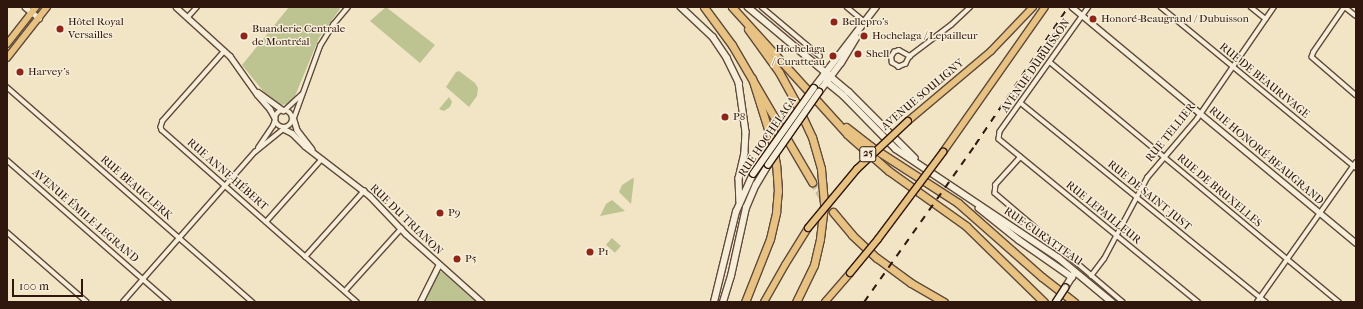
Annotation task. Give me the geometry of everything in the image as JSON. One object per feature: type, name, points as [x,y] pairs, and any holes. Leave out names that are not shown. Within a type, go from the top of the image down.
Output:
[{"type":"highway","points":[[704,7],[723,32],[752,78],[812,182]]},
{"type":"highway","points":[[734,9],[779,72],[802,114],[814,143],[821,169],[824,198],[822,230],[816,258],[808,279],[796,302]]},
{"type":"highway","name":"25","points":[[734,9],[847,134],[889,171],[966,226],[1044,302]]},
{"type":"highway","points":[[745,302],[770,239],[776,212],[778,191],[776,165],[772,145],[752,78]]},
{"type":"highway","points":[[805,88],[854,134],[958,203],[1042,277],[1074,302]]},
{"type":"highway","points":[[833,212],[852,235],[881,261],[910,283],[944,302]]},
{"type":"main road","points":[[7,44],[36,7]]},
{"type":"main road","points":[[681,7],[712,37],[727,58],[736,76],[742,98],[746,141],[739,180],[740,201]]},
{"type":"main road","name":"RUE CURATTEAU","points":[[748,7],[849,92],[927,169]]},
{"type":"main road","name":"RUE HOCHELAGA","points":[[714,302],[740,201],[753,174],[814,88],[876,7]]},
{"type":"main road","name":"AVENUE SOULIGNY","points":[[764,302],[808,228],[857,169],[908,121],[985,56],[1033,7]]},
{"type":"main road","points":[[825,302],[878,240],[943,152],[1045,7]]},
{"type":"main road","points":[[7,58],[46,8]]},
{"type":"main road","name":"RUE HOCHELAGA","points":[[723,302],[731,276],[744,214],[759,178],[819,92],[842,63],[865,22]]},
{"type":"main road","points":[[826,72],[827,82]]},
{"type":"main road","name":"RUE CURATTEAU","points":[[827,82],[844,96],[888,142],[961,193],[1007,231],[1074,274],[1112,302]]},
{"type":"main road","points":[[742,170],[750,181],[756,185]]},
{"type":"main road","points":[[1056,302],[1074,274]]},
{"type":"street","points":[[24,7],[39,18]]},
{"type":"street","points":[[176,7],[225,51],[270,109],[278,126],[283,129]]},
{"type":"street","points":[[188,18],[197,7]]},
{"type":"street","points":[[255,152],[283,129],[291,126],[320,46],[333,25],[348,7]]},
{"type":"street","points":[[762,7],[820,56]]},
{"type":"street","points":[[847,7],[865,22]]},
{"type":"street","points":[[910,56],[899,50],[894,52],[891,60],[894,65],[901,67],[906,64],[910,56],[951,25],[970,7]]},
{"type":"street","name":"RUE HONORÉ-BEAUGRAND","points":[[1072,7],[1356,243]]},
{"type":"street","name":"AVENUE DUBUISSON","points":[[998,137],[1089,7]]},
{"type":"street","name":"RUE DE BEAURIVAGE","points":[[1161,7],[1233,68],[1355,167]]},
{"type":"street","points":[[1251,7],[1266,20]]},
{"type":"street","name":"RUE TELLIER","points":[[1091,276],[1104,259],[1147,178],[1201,113],[1274,7]]},
{"type":"street","points":[[1356,16],[1345,7],[1312,57],[1356,95]]},
{"type":"street","name":"RUE ANNE-HÉBERT","points":[[225,51],[163,121],[161,126],[165,133],[357,302]]},
{"type":"street","name":"RUE DE BRUXELLES","points":[[1050,62],[1339,302]]},
{"type":"street","points":[[251,85],[274,105],[291,112],[294,119]]},
{"type":"street","name":"RUE BEAUCLERK","points":[[7,87],[253,302]]},
{"type":"street","points":[[124,302],[255,152],[273,126],[277,113],[284,110],[303,93]]},
{"type":"street","name":"RUE DE SAINT-JUST","points":[[1021,103],[1266,302]]},
{"type":"street","name":"RUE DU TRIANON","points":[[294,119],[297,130],[316,154]]},
{"type":"street","name":"RUE DU TRIANON","points":[[283,129],[292,133],[322,159],[364,191],[401,228],[482,302]]},
{"type":"street","name":"RUE LEPAILLEUR","points":[[998,137],[1000,141],[1198,302]]},
{"type":"street","name":"RUE CURATTEAU","points":[[1021,157],[996,185],[994,190],[997,195],[1123,302]]},
{"type":"street","points":[[266,222],[322,159]]},
{"type":"street","name":"AVENUE ÉMILE-LEGRAND","points":[[7,160],[170,302]]},
{"type":"street","points":[[1257,302],[1319,212],[1355,167],[1356,162]]},
{"type":"street","points":[[305,256],[364,191]]},
{"type":"street","points":[[345,291],[401,228]]},
{"type":"street","points":[[7,232],[87,302]]},
{"type":"street","points":[[420,302],[440,264]]},
{"type":"green space","points":[[289,7],[338,7],[340,9],[319,38],[295,96],[288,104],[281,105],[264,92],[242,65]]},
{"type":"green space","points":[[386,7],[435,45],[420,63],[370,21]]},
{"type":"green space","points":[[459,71],[475,83],[478,88],[477,96],[469,107],[446,87],[456,72]]},
{"type":"green space","points":[[449,97],[452,102],[450,107],[444,111],[439,109]]},
{"type":"green space","points":[[633,178],[631,204],[619,192],[622,185]]},
{"type":"green space","points":[[612,200],[625,211],[600,216],[606,204]]},
{"type":"green space","points":[[612,238],[621,246],[615,253],[606,245]]},
{"type":"green space","points":[[442,272],[476,302],[422,302],[437,273]]},
{"type":"tunnel","points":[[812,182],[833,212]]},
{"type":"railway","points":[[864,302],[975,145],[1068,7]]},
{"type":"place","name":"Honoré-Beaugrand / Dubuisson","points":[[1093,19]]},
{"type":"place","name":"Bellepro's","points":[[834,22]]},
{"type":"place","name":"Hôtel Royal Versailles","points":[[60,29]]},
{"type":"place","name":"Buanderie Centrale de Montréal","points":[[244,36]]},
{"type":"place","name":"Hochelaga / Lepailleur","points":[[864,36]]},
{"type":"place","name":"Shell","points":[[858,54]]},
{"type":"place","name":"Hochelaga / Curatteau","points":[[833,56]]},
{"type":"place","name":"Harvey's","points":[[20,72]]},
{"type":"place","name":"P8","points":[[725,117]]},
{"type":"place","name":"P9","points":[[440,213]]},
{"type":"place","name":"P1","points":[[590,252]]},
{"type":"place","name":"P5","points":[[457,259]]}]
